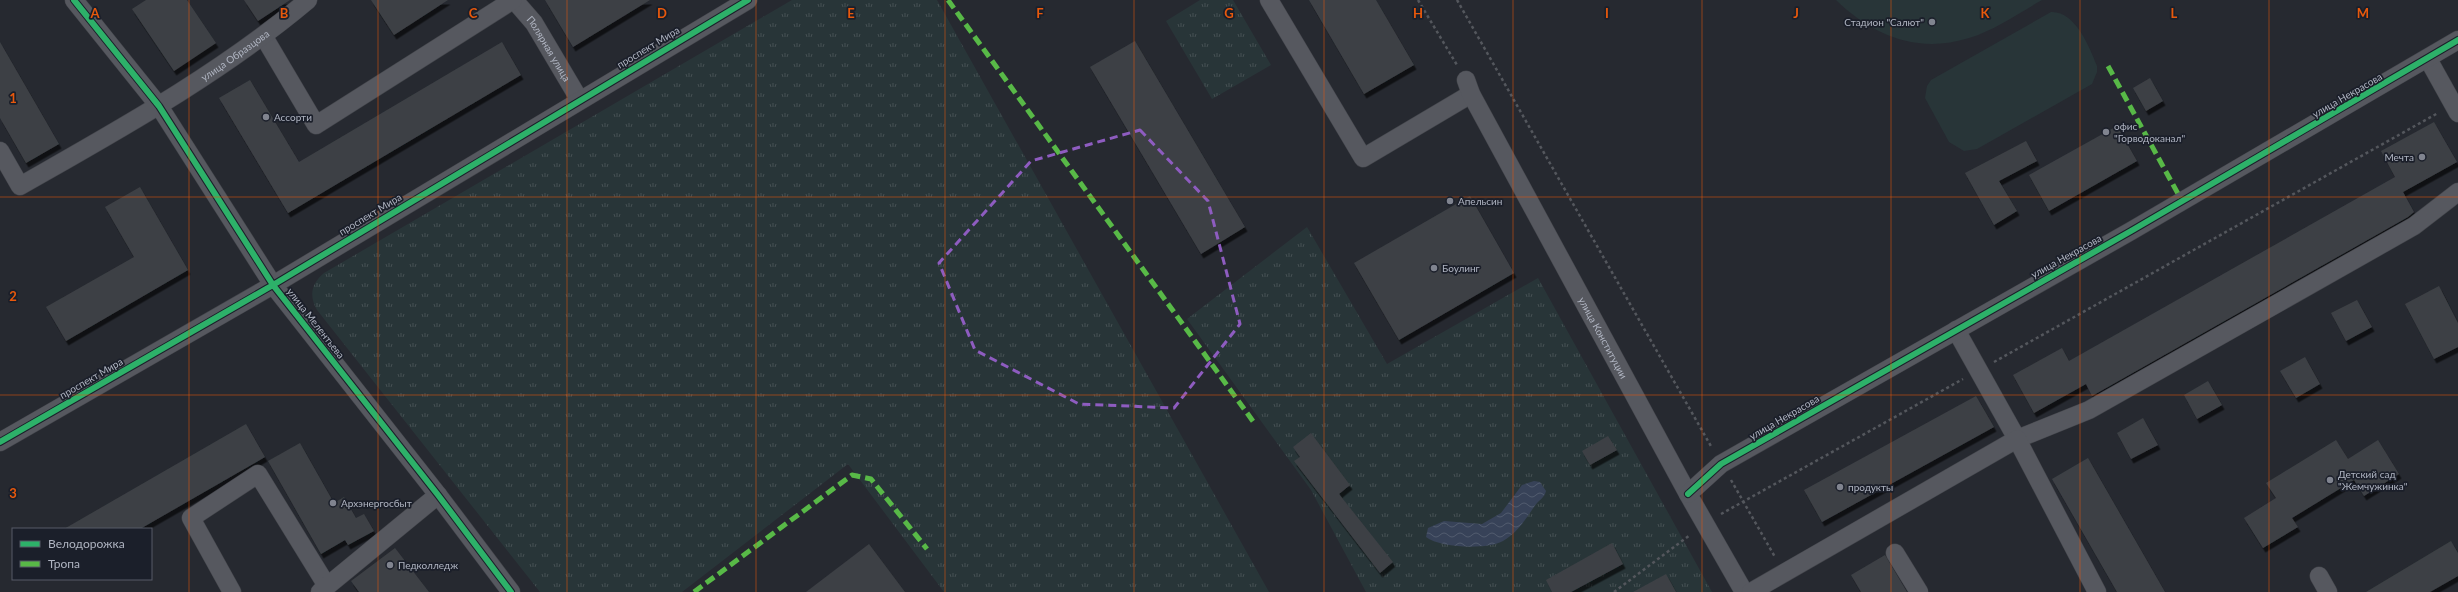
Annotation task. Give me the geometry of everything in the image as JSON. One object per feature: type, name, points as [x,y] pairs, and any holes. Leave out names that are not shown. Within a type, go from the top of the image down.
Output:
[{"type":"street","name":"улица Мелентьева","points":[[74,0],[159,106],[273,284],[438,495],[511,592]]},
{"type":"street","name":"улица Образцова","points":[[0,151],[20,186],[159,106],[264,37],[308,0]]},
{"type":"street","points":[[264,37],[316,125],[514,0]]},
{"type":"street","name":"Полярная улица","points":[[514,0],[534,23],[580,99]]},
{"type":"street","name":"проспект Мира","points":[[0,442],[273,284],[580,99],[748,0]]},
{"type":"street","points":[[1269,0],[1363,158],[1469,87]]},
{"type":"street","name":"улица Некрасова","points":[[1688,494],[1721,464],[2428,59],[2458,40]]},
{"type":"street","points":[[2428,59],[2456,109]]},
{"type":"street","name":"улица Конституции","points":[[1469,87],[1688,494],[1744,592]]},
{"type":"street","points":[[1750,592],[2017,440],[2089,410],[2414,226],[2458,192]]},
{"type":"street","points":[[1956,330],[2017,440],[2097,592]]},
{"type":"street","points":[[232,592],[191,518],[258,474],[323,589],[438,495]]},
{"type":"street","points":[[1896,554],[1919,592]]},
{"type":"street","points":[[2319,576],[2328,592]]},
{"type":"path","points":[[1418,0],[1469,87]]},
{"type":"path","points":[[1457,0],[1784,573]]},
{"type":"path","points":[[1614,592],[1705,524],[1979,370],[2456,109]]},
{"type":"highlighted area","points":[[1140,130],[1208,201],[1240,324],[1174,408],[1079,404],[975,350],[939,263],[1031,161]]},
{"type":"green space","points":[[792,0],[937,0],[1269,592],[944,592],[848,464],[682,592],[540,592],[317,310],[314,305],[312,295],[316,281],[324,273]]},
{"type":"green space","points":[[1200,0],[1233,0],[1271,65],[1212,99],[1166,21]]},
{"type":"green space","name":"Стадион \"Салют\"","points":[[1836,0],[2042,0],[1979,35],[1950,42],[1932,44],[1897,38],[1881,32],[1850,13]]},
{"type":"green space","points":[[2051,12],[2060,13],[2067,17],[2080,31],[2097,66],[2097,72],[2092,84],[1977,149],[1964,151],[1949,142],[1925,98],[1927,86],[1931,80]]},
{"type":"green space","points":[[1307,227],[1387,364],[1538,278],[1712,592],[1366,592],[1311,490],[1187,319]]},
{"type":"water","points":[[1534,481],[1540,482],[1546,491],[1545,494],[1517,530],[1503,541],[1496,544],[1475,547],[1442,544],[1426,537],[1428,528],[1444,521],[1482,524],[1501,513],[1522,485]]},
{"type":"building","points":[[146,0],[187,0],[216,43],[174,71],[132,9]]},
{"type":"building","points":[[244,0],[290,0],[258,21]]},
{"type":"building","points":[[371,0],[448,0],[394,35]]},
{"type":"building","points":[[545,0],[650,0],[573,47]]},
{"type":"building","points":[[1309,0],[1376,0],[1414,65],[1364,94]]},
{"type":"building","points":[[1135,41],[1245,227],[1201,254],[1090,67]]},
{"type":"building","points":[[0,42],[59,144],[26,163],[0,118]]},
{"type":"building","points":[[502,42],[521,75],[288,213],[219,98],[250,80],[299,162]]},
{"type":"building","points":[[2150,78],[2163,101],[2146,111],[2133,88]]},
{"type":"building","points":[[2434,122],[2457,162],[2403,192],[2414,212],[2408,217],[2092,396],[2086,384],[2034,413],[2013,375],[2062,348],[2069,361],[2395,177],[2381,151]]},
{"type":"building","points":[[2117,126],[2137,161],[2049,211],[2029,175]]},
{"type":"building","points":[[2026,141],[2037,161],[1999,181],[2017,211],[1994,225],[1965,173]]},
{"type":"building","points":[[140,187],[188,270],[66,341],[46,307],[134,257],[105,207]]},
{"type":"building","name":"Боулинг","points":[[1470,196],[1514,273],[1399,340],[1354,263]]},
{"type":"building","points":[[2439,286],[2458,323],[2458,347],[2434,359],[2405,304]]},
{"type":"building","points":[[2357,300],[2372,327],[2346,341],[2331,313]]},
{"type":"building","points":[[2305,357],[2320,384],[2296,398],[2280,371]]},
{"type":"building","points":[[2208,381],[2222,405],[2197,419],[2184,395]]},
{"type":"building","points":[[1976,396],[1994,427],[1822,522],[1804,490]]},
{"type":"building","points":[[2143,418],[2158,445],[2131,459],[2117,433]]},
{"type":"building","points":[[246,424],[265,457],[142,528],[66,528]]},
{"type":"building","points":[[1311,433],[1350,485],[1339,494],[1393,562],[1380,573],[1294,461],[1300,457],[1293,447]]},
{"type":"building","points":[[1608,436],[1617,450],[1590,465],[1582,451]]},
{"type":"building","points":[[2336,440],[2348,459],[2378,440],[2399,474],[2364,496],[2354,480],[2292,518],[2298,527],[2263,548],[2244,518],[2276,498],[2266,483]]},
{"type":"building","points":[[300,443],[334,503],[344,497],[356,518],[364,514],[374,531],[348,545],[345,540],[321,554],[268,461]]},
{"type":"building","points":[[2088,458],[2165,592],[2117,592],[2052,479]]},
{"type":"building","points":[[2451,541],[2458,553],[2458,576],[2430,592],[2366,592]]},
{"type":"building","points":[[1612,543],[1623,564],[1571,592],[1552,592],[1546,580]]},
{"type":"building","points":[[869,544],[905,592],[806,592]]},
{"type":"building","name":"Педколледж","points":[[395,548],[429,592],[359,592],[351,581]]},
{"type":"building","points":[[1885,555],[1907,592],[1861,592],[1851,575]]},
{"type":"building","points":[[1666,574],[1676,592],[1633,592]]},
{"type":"marked path","points":[[948,0],[1255,424]]},
{"type":"marked path","points":[[2108,66],[2182,201]]},
{"type":"marked path","points":[[694,592],[852,475],[871,479],[927,549]]},
{"type":"cycle path","points":[[74,0],[159,106],[273,285],[438,495],[511,592]]},
{"type":"cycle path","points":[[0,442],[273,285],[748,0]]},
{"type":"cycle path","points":[[1688,494],[1721,464],[2131,231],[2458,40]]},
{"type":"place","name":"Стадион \"Салют\"","points":[[1932,22]]},
{"type":"place","name":"Ассорти","points":[[266,117]]},
{"type":"place","name":"офис \"Горводоканал\"","points":[[2106,132]]},
{"type":"place","name":"Мечта","points":[[2422,157]]},
{"type":"place","name":"Апельсин","points":[[1450,201]]},
{"type":"place","name":"Боулинг","points":[[1434,268]]},
{"type":"place","name":"Детский сад \"Жемчужинка\"","points":[[2330,480]]},
{"type":"place","name":"продукты","points":[[1840,487]]},
{"type":"place","name":"Архэнергосбыт","points":[[333,503]]},
{"type":"place","name":"Педколледж","points":[[390,565]]}]
